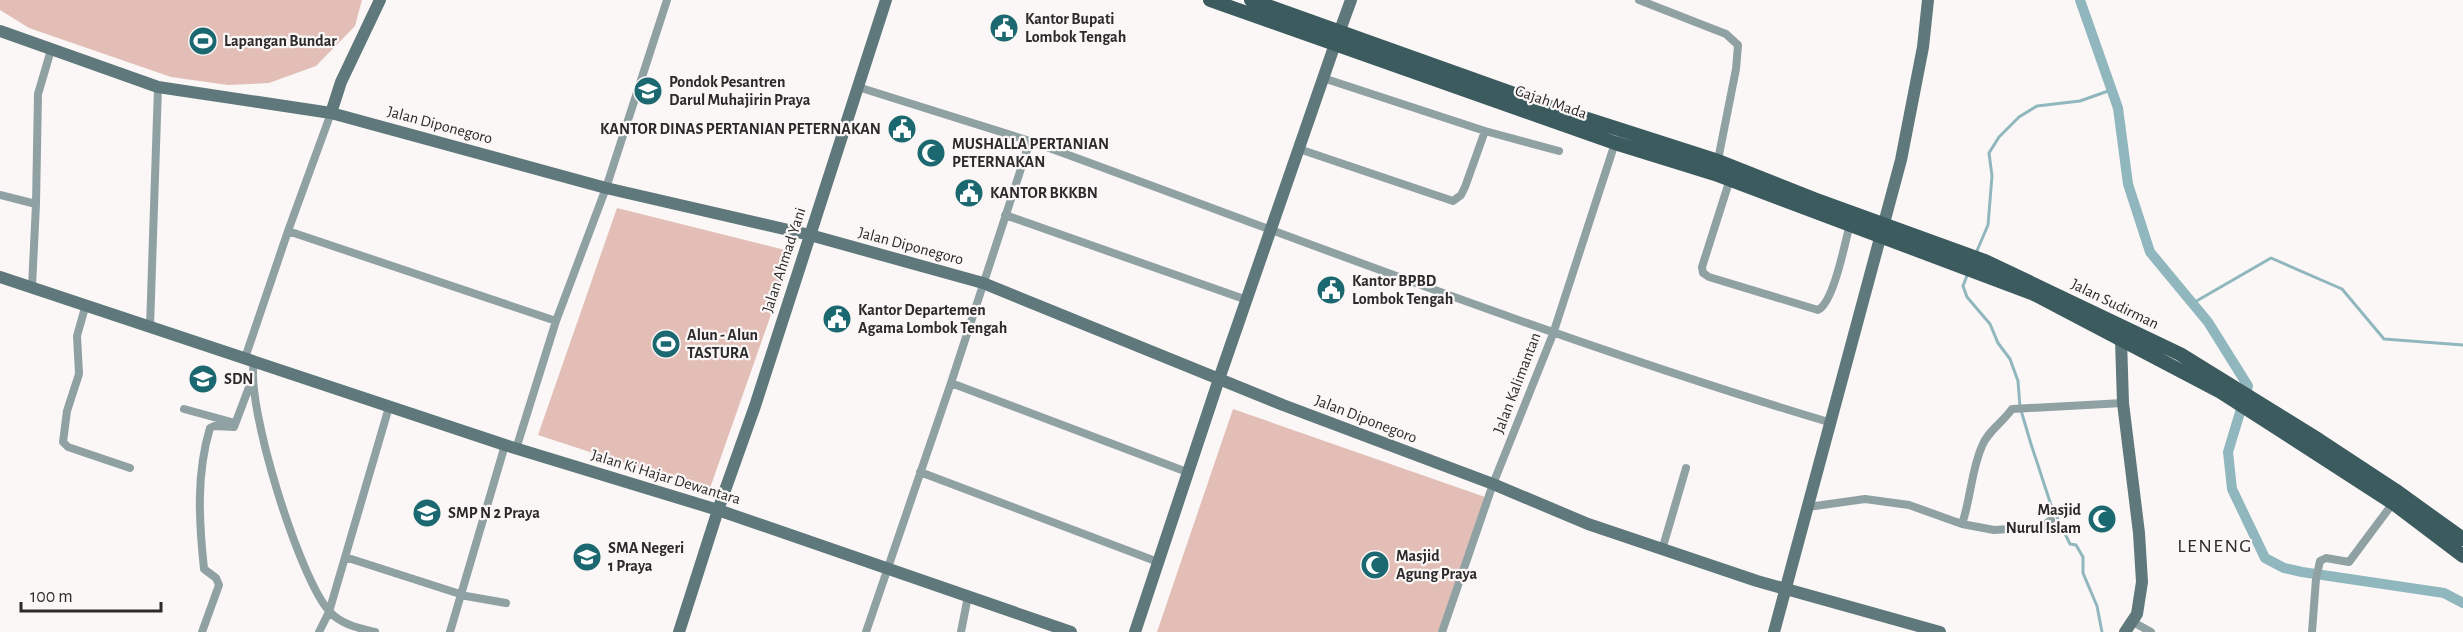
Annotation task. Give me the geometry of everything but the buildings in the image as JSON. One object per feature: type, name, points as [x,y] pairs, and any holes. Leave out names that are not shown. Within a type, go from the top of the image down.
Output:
[{"type":"main road","name":"Gajah Mada","points":[[1210,0],[1337,39],[1511,99],[1672,148],[1717,167],[1730,179],[1880,237],[1963,260]]},
{"type":"main road","name":"Gajah Mada","points":[[1251,0],[1337,39]]},
{"type":"main road","name":"Gajah Mada","points":[[1511,99],[1616,142],[1717,167],[1884,223],[1920,237],[1963,260]]},
{"type":"main road","name":"Jalan Sudirman","points":[[1963,260],[1985,261],[2143,335],[2224,387]]},
{"type":"main road","points":[[1963,260],[1985,275],[2034,294],[2121,340],[2224,387],[2395,490],[2463,539]]},
{"type":"main road","points":[[2263,411],[2393,502],[2463,555]]},
{"type":"street","points":[[375,632],[347,624],[329,612],[299,550],[266,456],[260,431],[250,360],[288,231],[341,82],[380,0]]},
{"type":"street","points":[[450,632],[460,594],[510,447],[606,188],[667,0]]},
{"type":"street","name":"Jalan Ahmad Yani","points":[[678,632],[755,406],[886,0]]},
{"type":"street","points":[[1136,632],[1219,379],[1351,0]]},
{"type":"street","points":[[1640,0],[1726,34],[1738,45],[1736,69],[1717,167]]},
{"type":"street","points":[[1774,632],[1799,531],[1832,423],[1901,160],[1923,47],[1928,0]]},
{"type":"street","name":"Jalan Diponegoro","points":[[0,32],[158,87],[331,113],[606,188],[810,235],[983,283],[1219,379],[1493,484],[1588,524],[1784,589],[1924,630],[1940,632]]},
{"type":"street","points":[[32,287],[38,94],[51,50]]},
{"type":"street","points":[[1323,78],[1485,131],[1559,151]]},
{"type":"street","points":[[150,327],[158,87]]},
{"type":"street","points":[[858,87],[1030,141],[1271,228],[1419,286],[1553,334],[1702,384],[1832,423]]},
{"type":"street","points":[[1299,149],[1453,201],[1461,195],[1465,187],[1485,131]]},
{"type":"street","points":[[866,632],[1030,141]]},
{"type":"street","name":"Jalan Kalimantan","points":[[1442,632],[1493,484],[1553,334],[1616,142]]},
{"type":"street","points":[[1730,179],[1702,267],[1703,273],[1709,277],[1818,310],[1824,306],[1835,278],[1850,224]]},
{"type":"street","points":[[0,195],[36,204]]},
{"type":"street","points":[[1005,215],[1248,300]]},
{"type":"street","points":[[288,231],[556,321]]},
{"type":"street","name":"Jalan Ki Hajar Dewantara","points":[[0,277],[510,447],[718,510],[1067,631]]},
{"type":"street","points":[[86,304],[77,336],[79,374],[67,411],[63,442],[68,447],[130,468]]},
{"type":"street","points":[[2121,340],[2123,403],[2141,562],[2140,604],[2129,627],[2151,632]]},
{"type":"street","points":[[202,632],[219,583],[204,567],[199,489],[202,461],[211,427],[232,428],[252,379]]},
{"type":"street","points":[[951,383],[1188,472]]},
{"type":"street","points":[[1962,524],[1969,504],[1974,471],[1983,442],[2019,407],[2123,403]]},
{"type":"street","points":[[319,632],[329,612],[389,407]]},
{"type":"street","points":[[184,410],[235,423]]},
{"type":"street","points":[[1662,550],[1686,468]]},
{"type":"street","points":[[920,472],[1158,562]]},
{"type":"street","points":[[1808,507],[1865,499],[1908,505],[1962,524],[1985,529],[2042,527],[2051,520]]},
{"type":"street","points":[[2313,632],[2316,579],[2320,561],[2326,558],[2349,562],[2393,502]]},
{"type":"street","points":[[345,557],[460,594],[506,603]]},
{"type":"street","points":[[961,632],[968,596]]},
{"type":"shaded area","name":"Lapangan Bundar","points":[[0,0],[362,0],[355,26],[316,66],[269,83],[228,85],[171,77],[29,28],[0,10]]},
{"type":"shaded area","name":"Alun - Alun TASTURA","points":[[617,208],[793,252],[709,491],[538,435]]},
{"type":"shaded area","points":[[1233,409],[1485,497],[1438,632],[1157,632]]},
{"type":"waterway","points":[[2080,0],[2118,108],[2128,184],[2150,252],[2208,322],[2248,386],[2228,452],[2232,489],[2265,558],[2284,568],[2444,593],[2463,603]]},
{"type":"waterway","points":[[1976,253],[1988,225],[1992,176],[1989,153],[1999,137],[2019,117],[2037,106],[2080,101],[2111,90]]},
{"type":"waterway","points":[[2193,303],[2271,258],[2342,289],[2384,339],[2463,345]]},
{"type":"waterway","points":[[1968,273],[1963,286],[1967,297],[1990,324],[1998,343],[2010,359],[2018,381],[2020,407],[2051,505],[2070,544],[2076,545],[2083,557],[2083,573],[2097,606],[2102,632]]},
{"type":"place","name":"Kantor Bupati Lombok Tengah","points":[[1004,28]]},
{"type":"place","name":"Lapangan Bundar","points":[[203,41]]},
{"type":"place","name":"Pondok Pesantren Darul Muhajirin Praya","points":[[648,91]]},
{"type":"place","name":"KANTOR DINAS PERTANIAN PETERNAKAN","points":[[902,129]]},
{"type":"place","name":"MUSHALLA PERTANIAN PETERNAKAN","points":[[931,153]]},
{"type":"place","name":"KANTOR BKKBN","points":[[969,193]]},
{"type":"place","name":"Kantor BPBD Lombok Tengah","points":[[1331,290]]},
{"type":"place","name":"Kantor Departemen Agama Lombok Tengah","points":[[837,319]]},
{"type":"place","name":"Alun - Alun TASTURA","points":[[666,344]]},
{"type":"place","name":"SDN","points":[[203,379]]},
{"type":"place","name":"SMP N 2 Praya","points":[[427,513]]},
{"type":"place","name":"Masjid Nurul Islam","points":[[2102,519]]},
{"type":"place","name":"SMA Negeri 1 Praya","points":[[587,557]]},
{"type":"place","name":"Masjid Agung Praya","points":[[1375,565]]},
{"type":"district","name":"LENENG","points":[[2215,546]]}]
